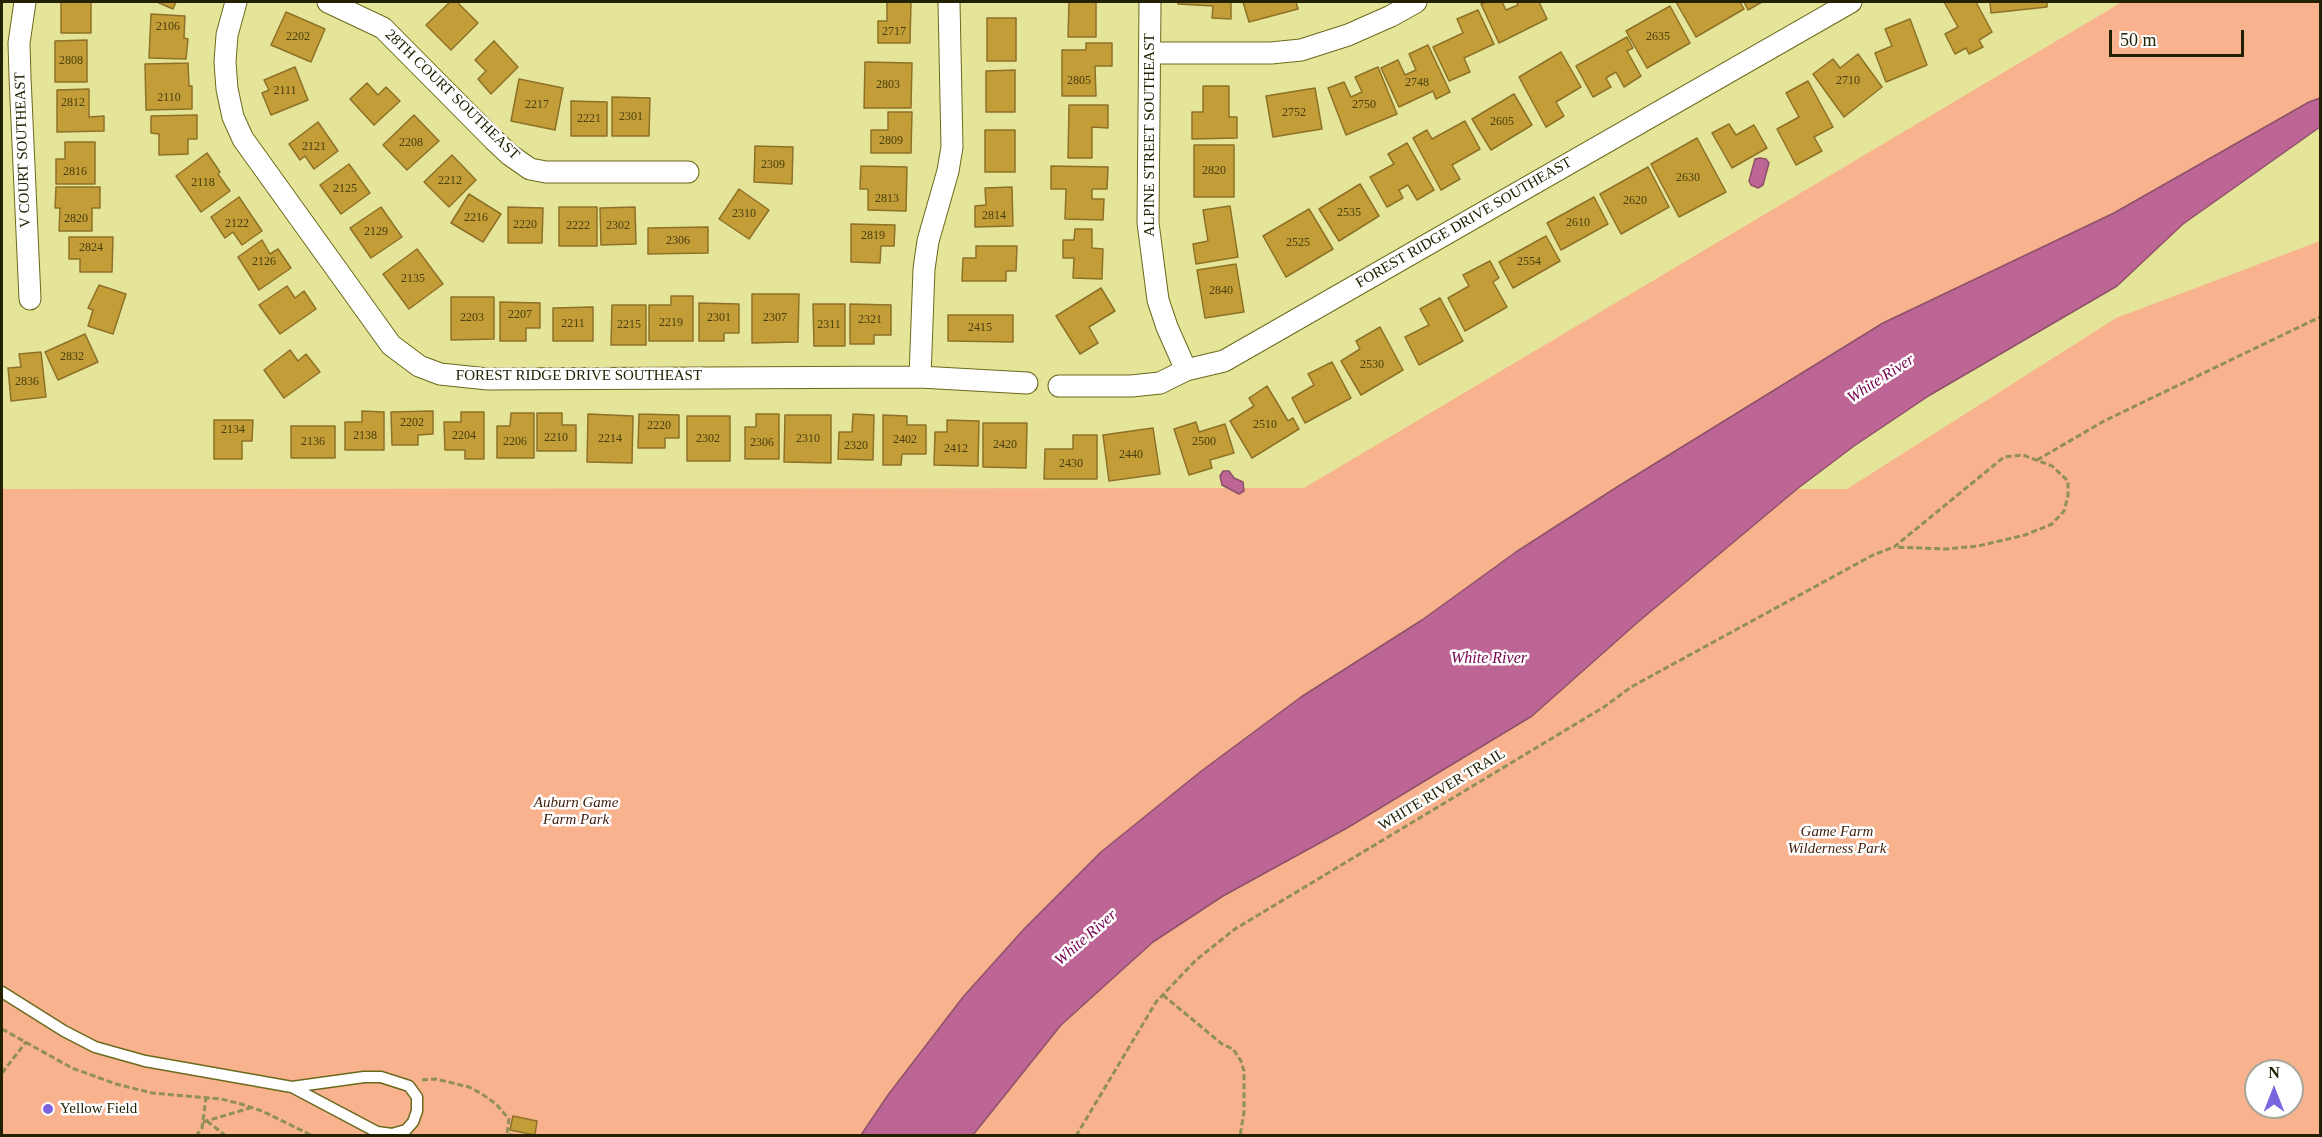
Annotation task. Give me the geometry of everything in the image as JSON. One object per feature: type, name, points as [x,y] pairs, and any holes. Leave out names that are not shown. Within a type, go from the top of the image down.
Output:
[{"type":"street","name":"V COURT SOUTHEAST","points":[[25,2],[19,43],[30,299]]},
{"type":"street","name":"FOREST RIDGE DRIVE SOUTHEAST","points":[[236,2],[227,35],[225,62],[227,89],[233,117],[243,139],[392,345],[419,366],[440,374],[488,379],[920,377],[1027,383]]},
{"type":"street","name":"28TH COURT SOUTHEAST","points":[[327,2],[383,28],[494,140],[530,169],[546,172],[688,172]]},
{"type":"street","points":[[920,377],[924,268],[928,241],[948,171],[952,147],[949,2]]},
{"type":"street","name":"ALPINE STREET SOUTHEAST","points":[[1150,2],[1148,223],[1151,258],[1158,300],[1186,370]]},
{"type":"street","points":[[1150,53],[1271,53],[1301,50],[1348,35],[1416,2]]},
{"type":"street","name":"FOREST RIDGE DRIVE SOUTHEAST","points":[[1059,386],[1131,386],[1160,382],[1186,370],[1224,361],[1851,2]]},
{"type":"lane","points":[[2,992],[95,1047],[117,1054],[292,1087],[377,1132],[392,1134],[406,1130],[413,1122],[417,1111],[417,1097],[410,1086],[381,1077],[364,1077],[292,1087]]},
{"type":"path","points":[[2037,460],[2104,421],[2320,317]]},
{"type":"path","name":"WHITE RIVER TRAIL","points":[[1076,1136],[1156,1002],[1196,960],[1235,929],[1604,707],[1631,687],[1873,555],[1894,547],[2004,457],[2023,455],[2037,460],[2052,466],[2068,481],[2068,496],[2064,511],[2052,524],[2025,535],[1978,546],[1946,549],[1894,547]]},
{"type":"path","points":[[1163,995],[1222,1044],[1233,1049],[1241,1061],[1244,1071],[1244,1112],[1240,1136]]},
{"type":"path","points":[[2,1029],[72,1068],[116,1084],[152,1093],[221,1099],[251,1107],[313,1136]]},
{"type":"path","points":[[2,1073],[26,1042]]},
{"type":"path","points":[[410,1086],[417,1081],[436,1079],[469,1087],[496,1104],[509,1119],[507,1134],[514,1136]]},
{"type":"path","points":[[196,1136],[205,1121],[206,1098]]},
{"type":"path","points":[[205,1121],[251,1107]]},
{"type":"path","points":[[205,1121],[226,1136]]},
{"type":"green space","name":"Auburn Game Farm Park","points":[[2122,2],[2320,2],[2320,98],[2309,102],[2114,213],[1883,323],[1617,487],[1516,552],[1422,620],[1301,697],[1200,772],[1101,852],[1024,929],[963,997],[888,1095],[861,1135],[2,1136],[2,489],[1304,488]]},
{"type":"green space","name":"Game Farm Wilderness Park","points":[[2320,241],[2320,1135],[973,1136],[1061,1025],[1153,942],[1223,896],[1347,828],[1532,716],[1638,622],[1797,489],[1847,489],[2116,318]]},
{"type":"water","name":"White River","points":[[2320,98],[2320,127],[2183,224],[2117,286],[1930,395],[1854,446],[1797,489],[1638,622],[1532,716],[1347,828],[1223,896],[1153,942],[1061,1025],[973,1135],[861,1135],[888,1095],[963,997],[1024,929],[1101,852],[1200,772],[1301,697],[1422,620],[1516,552],[1617,487],[1883,323],[2114,213],[2309,102]]},
{"type":"water","points":[[1755,159],[1766,159],[1769,163],[1763,185],[1758,188],[1751,185],[1749,181]]},
{"type":"water","points":[[1223,471],[1229,471],[1234,478],[1243,482],[1244,491],[1239,494],[1222,485],[1220,476]]},
{"type":"building","points":[[61,2],[91,2],[91,33],[61,33]]},
{"type":"building","points":[[157,2],[176,2],[173,9]]},
{"type":"building","points":[[450,2],[457,2],[478,23],[451,50],[426,25]]},
{"type":"building","points":[[887,2],[911,2],[910,43],[878,43],[878,21],[887,21]]},
{"type":"building","points":[[1069,2],[1096,2],[1096,37],[1068,37]]},
{"type":"building","points":[[1178,2],[1231,2],[1231,19],[1212,18],[1213,6],[1178,4]]},
{"type":"building","points":[[1243,2],[1296,2],[1298,9],[1249,22]]},
{"type":"building","points":[[1502,2],[1506,10],[1518,5],[1517,2],[1539,2],[1547,19],[1499,43],[1481,4]]},
{"type":"building","points":[[1676,2],[1740,2],[1744,9],[1696,37]]},
{"type":"building","points":[[1744,2],[1762,2],[1748,10]]},
{"type":"building","points":[[1944,2],[1976,2],[1992,32],[1979,40],[1983,47],[1969,54],[1966,48],[1955,54],[1945,34],[1958,27]]},
{"type":"building","points":[[1990,2],[2047,2],[2047,7],[1991,13]]},
{"type":"building","points":[[1670,6],[1690,43],[1647,68],[1626,31]]},
{"type":"building","points":[[1478,10],[1494,44],[1464,58],[1470,72],[1449,81],[1433,47],[1463,33],[1457,19]]},
{"type":"building","points":[[286,12],[325,29],[311,62],[271,45]]},
{"type":"building","points":[[151,14],[185,16],[184,38],[188,39],[186,59],[149,58]]},
{"type":"building","points":[[987,18],[1016,18],[1016,61],[987,61]]},
{"type":"building","points":[[1910,19],[1927,65],[1886,82],[1875,53],[1892,46],[1885,29]]},
{"type":"building","points":[[1627,37],[1633,48],[1627,51],[1641,76],[1624,87],[1616,72],[1606,78],[1611,87],[1593,97],[1576,66]]},
{"type":"building","points":[[87,40],[87,82],[55,82],[55,41]]},
{"type":"building","points":[[494,41],[518,67],[491,94],[478,79],[486,71],[475,60]]},
{"type":"building","points":[[1086,43],[1112,43],[1112,66],[1095,66],[1096,96],[1062,96],[1062,50],[1086,50]]},
{"type":"building","points":[[1428,45],[1450,92],[1436,99],[1433,91],[1399,107],[1381,68],[1398,60],[1405,75],[1416,70],[1409,54]]},
{"type":"building","points":[[1561,52],[1581,87],[1556,102],[1564,116],[1546,127],[1519,77]]},
{"type":"building","points":[[1858,54],[1882,87],[1844,117],[1813,74],[1833,59],[1840,68]]},
{"type":"building","points":[[865,62],[912,63],[911,108],[864,108]]},
{"type":"building","points":[[188,63],[189,86],[192,86],[192,109],[146,110],[145,64]]},
{"type":"building","points":[[295,67],[308,100],[271,115],[262,93],[269,90],[264,80]]},
{"type":"building","points":[[1378,67],[1397,114],[1346,135],[1328,88],[1344,82],[1351,97],[1362,92],[1355,77]]},
{"type":"building","points":[[1015,70],[1015,112],[986,112],[986,71]]},
{"type":"building","points":[[519,79],[563,88],[555,130],[511,121]]},
{"type":"building","points":[[1808,81],[1833,127],[1814,137],[1822,151],[1796,165],[1777,129],[1799,117],[1786,93]]},
{"type":"building","points":[[367,83],[378,95],[386,87],[400,101],[374,125],[350,99]]},
{"type":"building","points":[[1203,86],[1229,86],[1229,117],[1237,117],[1237,138],[1192,139],[1192,112],[1203,112]]},
{"type":"building","points":[[1315,88],[1322,129],[1273,137],[1266,96]]},
{"type":"building","points":[[89,89],[89,117],[104,116],[104,131],[57,132],[57,90]]},
{"type":"building","points":[[1514,94],[1532,125],[1491,150],[1472,119]]},
{"type":"building","points":[[612,97],[650,98],[649,136],[612,136]]},
{"type":"building","points":[[571,101],[607,102],[607,136],[571,136]]},
{"type":"building","points":[[1069,105],[1108,105],[1108,128],[1092,127],[1092,158],[1068,158]]},
{"type":"building","points":[[888,112],[912,112],[911,153],[871,153],[871,130],[888,130]]},
{"type":"building","points":[[197,115],[197,139],[188,139],[188,154],[159,155],[159,134],[151,133],[151,116]]},
{"type":"building","points":[[414,115],[439,141],[407,170],[383,145]]},
{"type":"building","points":[[1465,121],[1480,149],[1452,165],[1460,179],[1441,190],[1413,138],[1427,130],[1432,139]]},
{"type":"building","points":[[318,122],[338,151],[314,169],[305,156],[300,160],[289,144]]},
{"type":"building","points":[[1729,124],[1736,135],[1754,125],[1767,148],[1732,168],[1712,133]]},
{"type":"building","points":[[985,130],[1015,130],[1015,172],[985,172]]},
{"type":"building","points":[[1697,138],[1726,192],[1679,217],[1651,164]]},
{"type":"building","points":[[65,142],[95,142],[95,184],[56,184],[56,159],[65,159]]},
{"type":"building","points":[[1407,143],[1434,190],[1417,200],[1408,185],[1399,190],[1403,198],[1387,207],[1370,177],[1394,164],[1388,154]]},
{"type":"building","points":[[1194,145],[1234,145],[1234,197],[1194,197]]},
{"type":"building","points":[[755,146],[793,147],[792,184],[754,182]]},
{"type":"building","points":[[207,153],[230,191],[201,212],[176,176]]},
{"type":"building","points":[[452,155],[476,180],[449,207],[424,182]]},
{"type":"building","points":[[349,164],[370,193],[341,214],[320,185]]},
{"type":"building","points":[[861,166],[907,167],[906,211],[868,210],[868,189],[860,189]]},
{"type":"building","points":[[1051,166],[1108,167],[1107,189],[1092,189],[1092,199],[1104,199],[1103,220],[1065,219],[1066,189],[1051,189]]},
{"type":"building","points":[[1648,167],[1669,207],[1621,234],[1600,194]]},
{"type":"building","points":[[1360,184],[1379,216],[1339,241],[1319,209]]},
{"type":"building","points":[[56,187],[100,187],[100,208],[92,208],[92,231],[59,231],[60,208],[55,208]]},
{"type":"building","points":[[1012,187],[1013,226],[975,227],[975,206],[986,205],[985,188]]},
{"type":"building","points":[[739,189],[769,210],[749,239],[719,219]]},
{"type":"building","points":[[469,194],[501,214],[483,242],[451,223]]},
{"type":"building","points":[[239,197],[262,231],[242,245],[233,232],[225,238],[211,217]]},
{"type":"building","points":[[1594,197],[1608,224],[1561,250],[1547,223]]},
{"type":"building","points":[[1230,206],[1238,257],[1196,264],[1193,244],[1208,241],[1203,210]]},
{"type":"building","points":[[381,207],[402,237],[371,258],[350,228]]},
{"type":"building","points":[[508,207],[543,208],[542,243],[508,243]]},
{"type":"building","points":[[559,207],[597,207],[597,246],[559,246]]},
{"type":"building","points":[[635,207],[636,244],[601,245],[600,208]]},
{"type":"building","points":[[1309,209],[1333,249],[1286,277],[1263,236]]},
{"type":"building","points":[[851,224],[895,225],[894,246],[881,246],[880,263],[851,262]]},
{"type":"building","points":[[708,227],[708,253],[648,254],[648,228]]},
{"type":"building","points":[[1075,229],[1092,229],[1092,248],[1103,249],[1102,279],[1073,278],[1074,258],[1063,258],[1063,240],[1074,240]]},
{"type":"building","points":[[1546,236],[1560,261],[1513,288],[1499,262]]},
{"type":"building","points":[[69,237],[113,237],[112,272],[80,272],[80,259],[69,259]]},
{"type":"building","points":[[262,240],[270,254],[278,249],[291,268],[259,290],[238,257]]},
{"type":"building","points":[[976,246],[1017,246],[1016,271],[1006,271],[1006,281],[962,281],[963,258],[976,258]]},
{"type":"building","points":[[417,249],[443,284],[409,309],[383,274]]},
{"type":"building","points":[[1490,261],[1499,278],[1493,282],[1507,307],[1465,331],[1448,298],[1469,286],[1463,275]]},
{"type":"building","points":[[1236,264],[1244,312],[1205,318],[1197,270]]},
{"type":"building","points":[[99,285],[126,294],[113,334],[88,326],[93,310],[88,308]]},
{"type":"building","points":[[287,286],[295,298],[304,291],[316,309],[280,334],[259,305]]},
{"type":"building","points":[[1101,288],[1115,311],[1089,327],[1098,343],[1080,354],[1056,316]]},
{"type":"building","points":[[752,294],[799,294],[798,342],[752,343]]},
{"type":"building","points":[[671,296],[693,296],[693,341],[649,341],[649,305],[671,305]]},
{"type":"building","points":[[451,297],[494,297],[494,339],[451,340]]},
{"type":"building","points":[[1440,298],[1463,341],[1419,365],[1405,337],[1429,325],[1420,309]]},
{"type":"building","points":[[500,302],[540,303],[540,328],[526,328],[526,341],[500,341]]},
{"type":"building","points":[[699,303],[739,304],[739,333],[724,333],[724,341],[699,341]]},
{"type":"building","points":[[813,304],[845,304],[845,346],[814,346]]},
{"type":"building","points":[[850,304],[891,305],[891,335],[874,335],[874,344],[850,344]]},
{"type":"building","points":[[612,305],[646,305],[646,345],[611,345]]},
{"type":"building","points":[[593,307],[593,341],[553,341],[553,308]]},
{"type":"building","points":[[948,315],[1013,315],[1013,342],[948,341]]},
{"type":"building","points":[[1380,327],[1403,370],[1361,395],[1341,361],[1360,349],[1356,341]]},
{"type":"building","points":[[85,334],[98,362],[58,380],[45,352]]},
{"type":"building","points":[[290,350],[298,361],[306,354],[320,372],[284,398],[264,370]]},
{"type":"building","points":[[41,352],[46,397],[11,401],[8,368],[21,367],[19,354]]},
{"type":"building","points":[[1332,362],[1351,398],[1305,423],[1292,398],[1314,385],[1308,374]]},
{"type":"building","points":[[1267,386],[1288,421],[1293,418],[1299,429],[1252,458],[1230,421],[1254,406],[1249,398]]},
{"type":"building","points":[[362,411],[384,412],[384,450],[345,450],[345,422],[362,422]]},
{"type":"building","points":[[433,411],[433,434],[418,435],[418,445],[392,445],[391,412]]},
{"type":"building","points":[[461,412],[484,412],[484,459],[465,459],[465,450],[445,450],[444,422],[461,422]]},
{"type":"building","points":[[511,413],[534,413],[534,458],[497,458],[497,426],[510,426]]},
{"type":"building","points":[[537,413],[562,413],[562,425],[576,425],[576,451],[537,451]]},
{"type":"building","points":[[588,414],[633,416],[632,463],[587,462]]},
{"type":"building","points":[[639,414],[679,415],[679,438],[665,438],[665,448],[638,448]]},
{"type":"building","points":[[756,414],[779,414],[779,459],[745,459],[745,427],[756,427]]},
{"type":"building","points":[[853,414],[874,415],[873,460],[838,459],[839,432],[852,432]]},
{"type":"building","points":[[785,415],[831,415],[831,463],[784,462]]},
{"type":"building","points":[[883,415],[907,416],[907,425],[926,425],[926,454],[902,454],[901,465],[883,465]]},
{"type":"building","points":[[687,416],[730,416],[730,461],[687,461]]},
{"type":"building","points":[[214,420],[253,420],[252,441],[242,441],[242,459],[214,459]]},
{"type":"building","points":[[947,420],[979,421],[978,466],[934,465],[935,432],[947,432]]},
{"type":"building","points":[[1196,422],[1199,432],[1225,424],[1234,453],[1210,460],[1212,468],[1189,475],[1174,429]]},
{"type":"building","points":[[983,423],[1027,423],[1026,468],[983,467]]},
{"type":"building","points":[[291,426],[335,426],[335,458],[291,458]]},
{"type":"building","points":[[1153,428],[1160,474],[1109,481],[1103,435]]},
{"type":"building","points":[[1073,435],[1097,435],[1097,479],[1044,479],[1045,449],[1073,449]]},
{"type":"building","points":[[513,1116],[537,1121],[535,1135],[510,1130]]},
{"type":"place","name":"Yellow Field","points":[[48,1109]]}]
